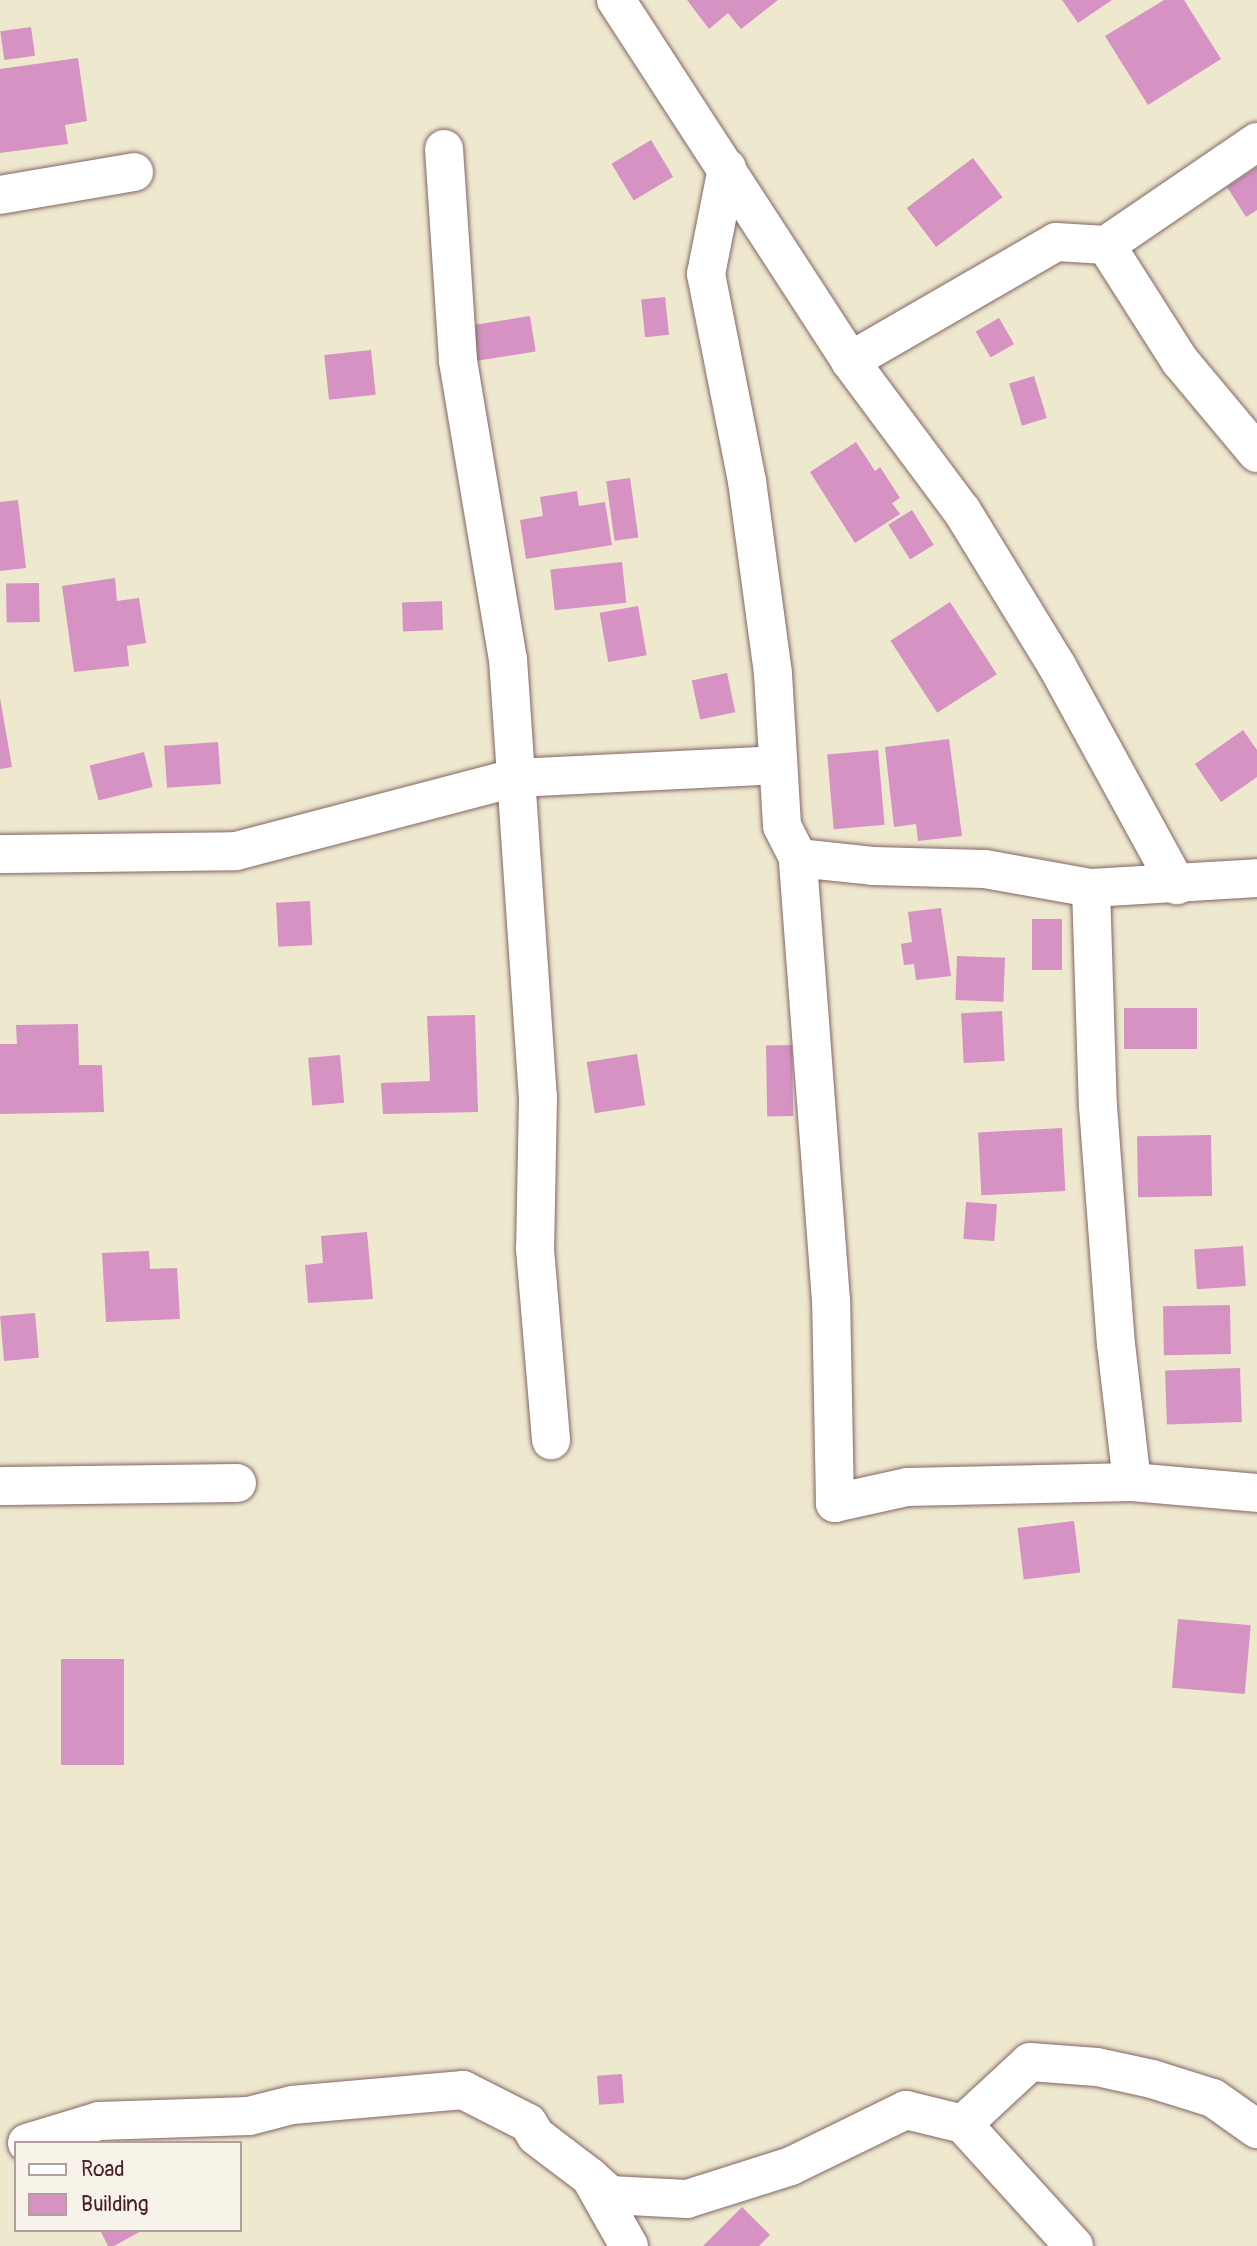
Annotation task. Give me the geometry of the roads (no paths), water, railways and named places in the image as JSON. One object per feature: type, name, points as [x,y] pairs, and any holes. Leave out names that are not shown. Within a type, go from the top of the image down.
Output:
[{"type":"street","points":[[616,0],[850,361],[962,511],[1057,666],[1177,885]]},
{"type":"street","points":[[850,361],[1056,242],[1106,245],[1257,142]]},
{"type":"street","points":[[444,149],[458,361],[508,659],[514,778],[538,1097],[535,1249],[551,1440]]},
{"type":"street","points":[[727,168],[706,274],[747,481],[774,674],[782,826],[798,858],[831,1301],[835,1503],[907,1487],[1132,1482],[1257,1493]]},
{"type":"street","points":[[0,195],[134,172]]},
{"type":"street","points":[[1106,245],[1180,361],[1257,453]]},
{"type":"street","points":[[0,854],[236,851],[514,778],[777,765]]},
{"type":"street","points":[[798,858],[873,866],[985,869],[1091,888],[1177,885],[1257,878]]},
{"type":"street","points":[[1091,888],[1098,1106],[1132,1482]]},
{"type":"street","points":[[0,1486],[237,1483]]},
{"type":"street","points":[[963,2123],[1030,2062],[1097,2067],[1152,2079],[1213,2098],[1257,2129]]},
{"type":"street","points":[[34,2141],[99,2121],[249,2116],[292,2105],[463,2090],[528,2123],[536,2136],[610,2195],[687,2199],[791,2166],[906,2110],[963,2123],[1074,2246]]},
{"type":"street","points":[[590,2177],[629,2246]]}]
